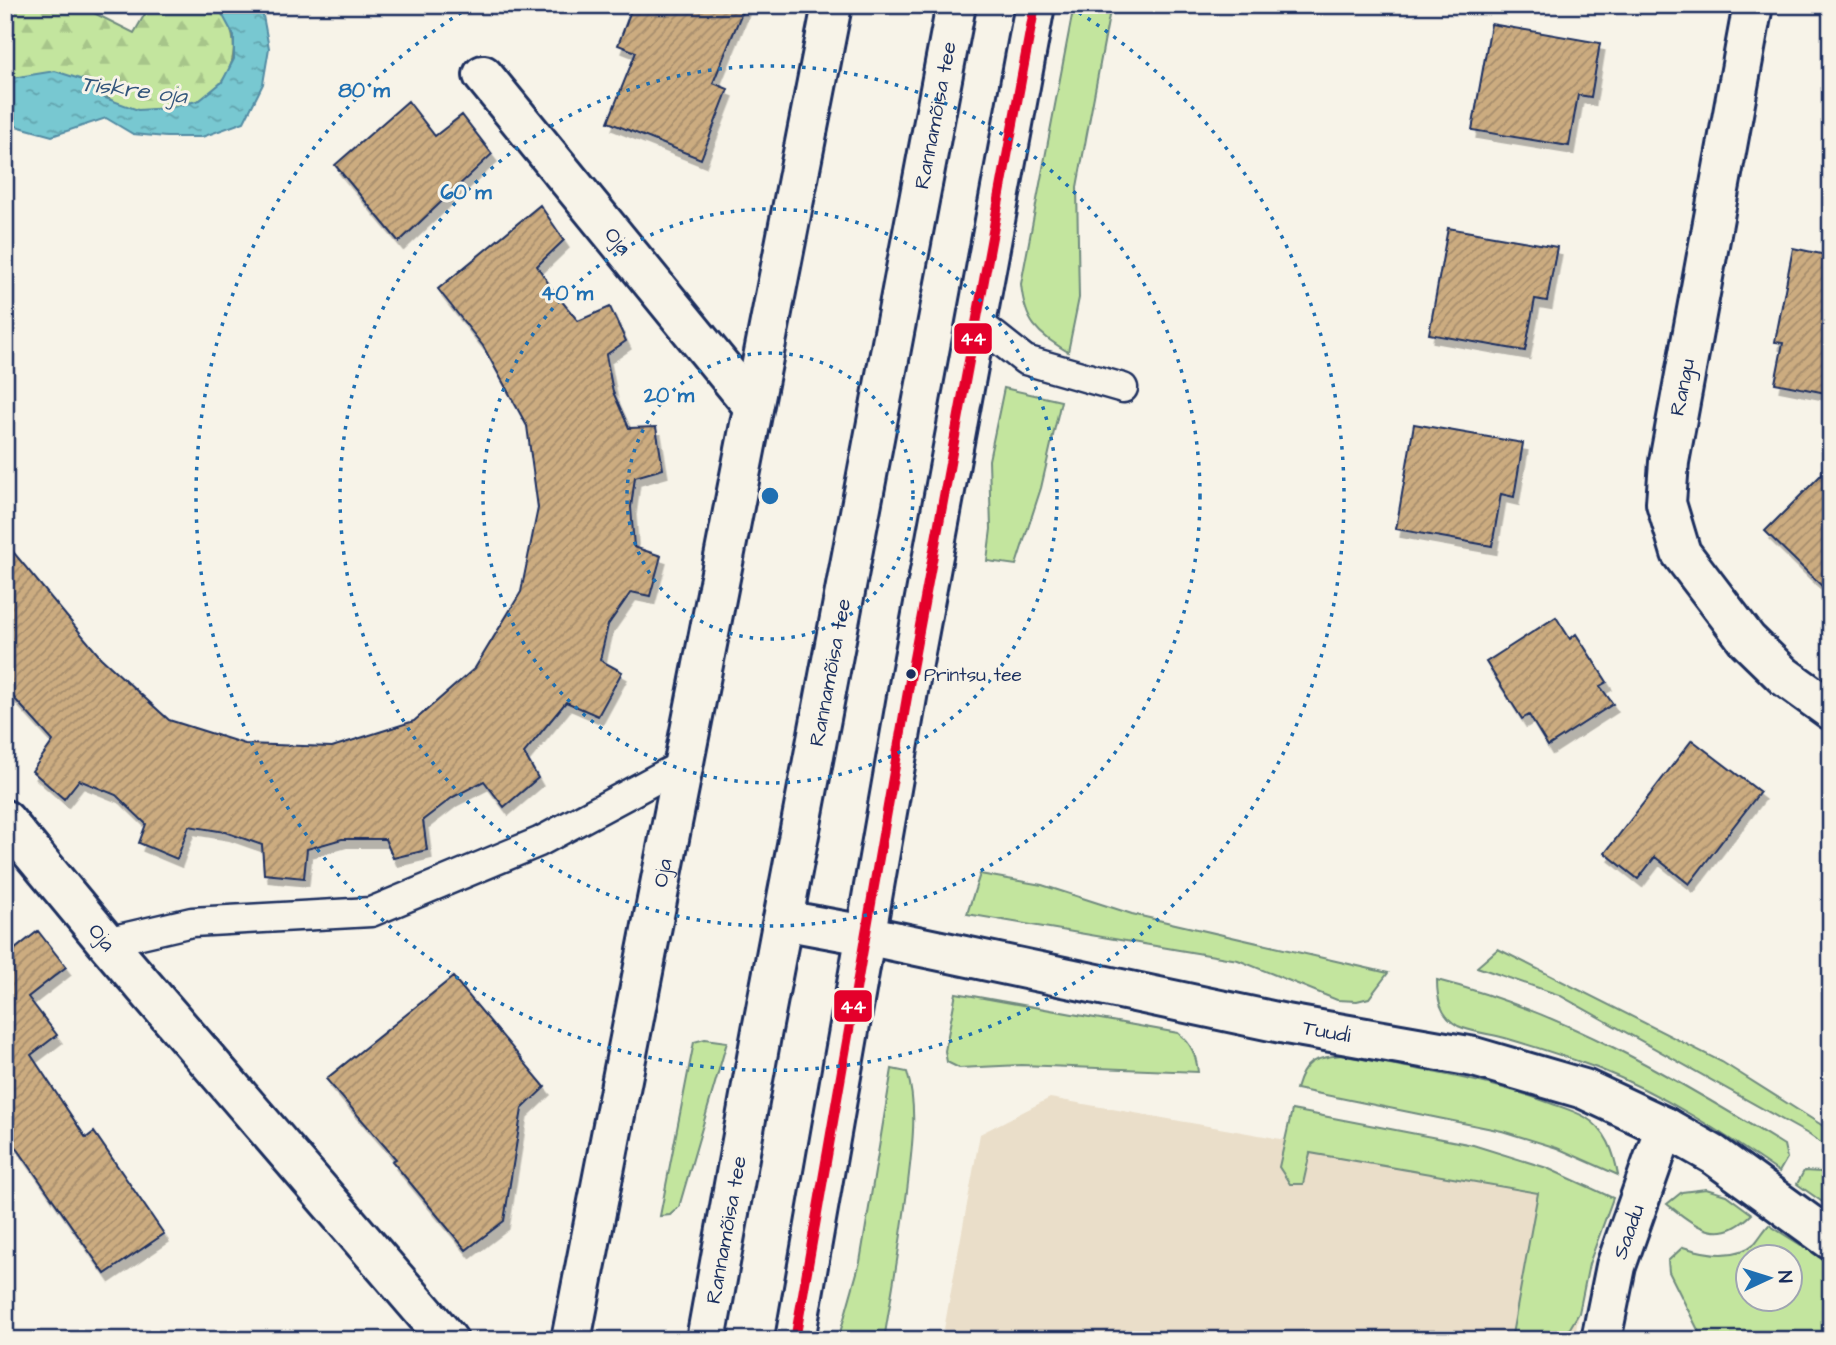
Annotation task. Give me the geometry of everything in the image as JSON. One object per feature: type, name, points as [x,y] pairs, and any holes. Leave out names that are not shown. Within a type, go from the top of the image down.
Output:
[{"type":"street","name":"Oja","points":[[571,1340],[832,5]]},
{"type":"street","name":"Rannamõisa tee","points":[[706,1340],[956,5]]},
{"type":"street","points":[[795,1340],[865,934],[1035,5]]},
{"type":"street","name":"Rangu","points":[[1753,5],[1668,462],[1666,503],[1681,553],[1747,640],[1784,676],[1831,709]]},
{"type":"street","name":"Oja","points":[[483,75],[754,406]]},
{"type":"street","name":"Oja","points":[[5,820],[106,942],[448,1340]]},
{"type":"street","name":"Tuudi","points":[[783,920],[865,934],[1286,1024],[1474,1057],[1584,1089],[1665,1127],[1714,1156],[1831,1240]]},
{"type":"street","name":"Saadu","points":[[1601,1340],[1616,1266],[1665,1127]]},
{"type":"lane","points":[[976,322],[1025,360],[1123,388]]},
{"type":"lane","points":[[106,942],[192,922],[371,912],[539,842],[684,764]]},
{"type":"shaded area","points":[[1050,1098],[1613,1198],[1589,1264],[1574,1340],[942,1340],[980,1134]]},
{"type":"green space","points":[[5,5],[78,5],[134,33],[150,5],[215,5],[231,30],[233,56],[223,80],[200,100],[174,107],[137,110],[103,95],[86,81],[5,79]]},
{"type":"green space","points":[[1074,5],[1111,5],[1077,187],[1079,298],[1068,352],[1034,325],[1026,308],[1021,284]]},
{"type":"green space","points":[[1004,388],[1061,401],[1041,488],[1016,565],[987,561],[991,529],[989,460]]},
{"type":"green space","points":[[980,874],[1042,885],[1132,914],[1388,973],[1369,998],[1357,1001],[1337,1000],[1238,960],[967,914]]},
{"type":"green space","points":[[1498,949],[1722,1062],[1831,1131],[1831,1150],[1808,1134],[1559,995],[1477,967]]},
{"type":"green space","points":[[1437,980],[1484,993],[1529,1010],[1616,1049],[1701,1095],[1784,1145],[1787,1158],[1779,1172],[1691,1115],[1621,1078],[1540,1049],[1458,1026],[1443,1012]]},
{"type":"green space","points":[[956,993],[1178,1033],[1192,1050],[1198,1072],[1021,1065],[959,1068],[947,1062],[945,1051]]},
{"type":"green space","points":[[705,1039],[727,1042],[679,1207],[670,1215],[660,1216],[694,1042]]},
{"type":"green space","points":[[1341,1055],[1499,1087],[1577,1113],[1593,1122],[1604,1135],[1612,1150],[1618,1175],[1557,1148],[1502,1131],[1296,1089],[1302,1072],[1311,1063]]},
{"type":"green space","points":[[892,1069],[907,1072],[913,1123],[904,1216],[884,1340],[838,1340],[860,1262]]},
{"type":"green space","points":[[1292,1110],[1473,1145],[1547,1168],[1613,1198],[1589,1264],[1579,1313],[1567,1333],[1556,1340],[1511,1340],[1538,1193],[1310,1153],[1303,1184],[1290,1184],[1279,1167]]},
{"type":"green space","points":[[1804,1171],[1821,1172],[1831,1179],[1831,1208],[1797,1184]]},
{"type":"green space","points":[[1706,1189],[1726,1195],[1752,1214],[1729,1230],[1708,1230],[1688,1220],[1667,1204],[1682,1192]]},
{"type":"green space","points":[[1769,1225],[1799,1244],[1753,1244]]},
{"type":"green space","points":[[1683,1247],[1701,1252],[1734,1253],[1734,1314],[1804,1314],[1804,1247],[1831,1264],[1831,1340],[1703,1340],[1669,1272],[1668,1261]]},
{"type":"water","points":[[215,5],[261,5],[269,48],[263,84],[244,122],[202,137],[166,137],[133,134],[106,118],[52,136],[5,121],[5,79],[55,71],[86,81],[105,98],[138,110],[169,108],[200,100],[222,82],[234,59],[234,36]]},
{"type":"building","points":[[633,5],[745,5],[713,83],[728,89],[701,159],[608,122],[636,52],[618,45]]},
{"type":"building","points":[[1491,24],[1600,43],[1591,97],[1578,95],[1569,146],[1472,130]]},
{"type":"building","points":[[408,101],[435,136],[462,115],[492,154],[399,242],[335,165]]},
{"type":"building","points":[[540,205],[564,240],[537,266],[578,321],[610,307],[626,341],[606,355],[613,392],[629,428],[656,427],[663,469],[635,477],[631,507],[634,547],[661,556],[650,596],[631,592],[608,625],[600,660],[622,672],[598,716],[566,702],[524,753],[538,778],[504,807],[484,781],[453,797],[423,820],[427,850],[393,858],[385,839],[342,839],[307,849],[304,878],[264,874],[262,845],[225,832],[189,826],[177,859],[139,843],[146,824],[116,795],[79,780],[64,799],[32,771],[53,741],[5,688],[5,542],[101,658],[169,720],[245,744],[332,747],[414,721],[475,668],[521,592],[538,508],[527,426],[483,346],[438,289]]},
{"type":"building","points":[[1448,228],[1557,247],[1547,301],[1535,299],[1525,351],[1429,334]]},
{"type":"building","points":[[1793,248],[1831,256],[1831,394],[1775,383],[1783,343],[1775,342]]},
{"type":"building","points":[[1414,424],[1523,443],[1514,497],[1501,494],[1492,546],[1396,529]]},
{"type":"building","points":[[1831,465],[1831,595],[1765,531]]},
{"type":"building","points":[[1556,617],[1570,639],[1576,634],[1607,682],[1600,686],[1613,704],[1548,746],[1529,715],[1522,719],[1486,662]]},
{"type":"building","points":[[1692,740],[1760,792],[1689,884],[1655,857],[1638,879],[1605,853]]},
{"type":"building","points":[[38,931],[66,967],[28,997],[57,1035],[31,1055],[86,1138],[94,1132],[164,1234],[105,1274],[5,1131],[5,957]]},
{"type":"building","points":[[453,977],[545,1087],[522,1109],[504,1221],[466,1250],[392,1161],[396,1159],[326,1079]]},
{"type":"transit line","name":"44","points":[[795,1340],[911,674],[1035,5]]},
{"type":"place","name":"Printsu tee","points":[[911,674]]},
{"type":"water label","name":"Tiskre oja","points":[[134,89]]}]
